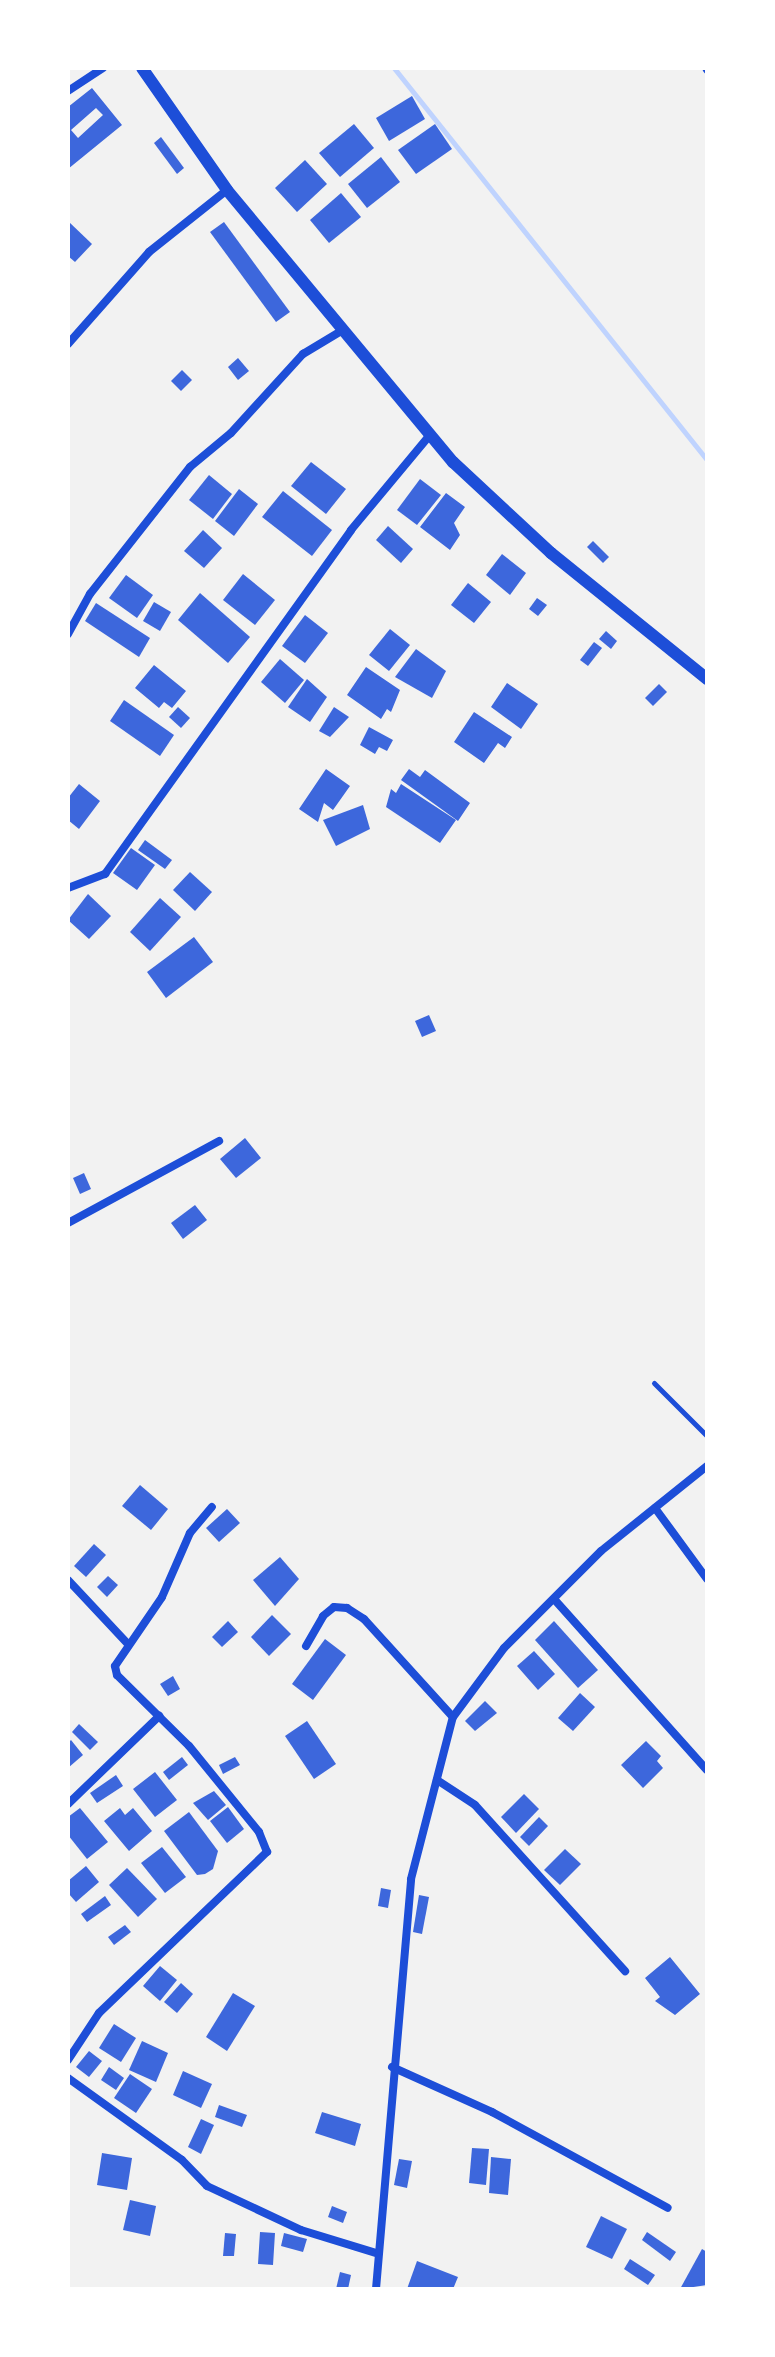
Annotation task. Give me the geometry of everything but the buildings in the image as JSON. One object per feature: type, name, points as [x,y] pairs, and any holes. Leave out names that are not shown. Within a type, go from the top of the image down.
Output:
[{"type":"street","points":[[68,91],[103,68]]},
{"type":"street","points":[[142,68],[227,190],[430,435],[551,553],[707,679]]},
{"type":"street","points":[[68,344],[149,252],[227,190]]},
{"type":"street","points":[[68,634],[90,594],[190,467],[231,433],[303,354],[343,330]]},
{"type":"street","points":[[68,888],[105,874],[351,530],[430,435]]},
{"type":"street","points":[[68,1223],[219,1141]]},
{"type":"street","points":[[376,2289],[376,2253],[411,1879],[453,1717],[504,1648],[620,1534],[707,1466]]},
{"type":"street","points":[[68,2060],[99,2013],[267,1852],[259,1832],[159,1716],[117,1675],[115,1666],[127,1643],[162,1597],[190,1533],[212,1507]]},
{"type":"street","points":[[655,1508],[707,1579]]},
{"type":"street","points":[[68,1580],[127,1643]]},
{"type":"street","points":[[554,1599],[707,1770]]},
{"type":"street","points":[[306,1646],[323,1616],[334,1607],[347,1608],[364,1619],[453,1717]]},
{"type":"street","points":[[68,1804],[159,1716]]},
{"type":"street","points":[[437,1780],[475,1805],[625,1971]]},
{"type":"street","points":[[392,2067],[492,2112],[668,2208]]},
{"type":"street","points":[[68,2078],[182,2160],[207,2186],[301,2230],[376,2253]]},
{"type":"lane","points":[[654,1383],[707,1436]]},
{"type":"waterway","points":[[394,68],[707,460]]}]
